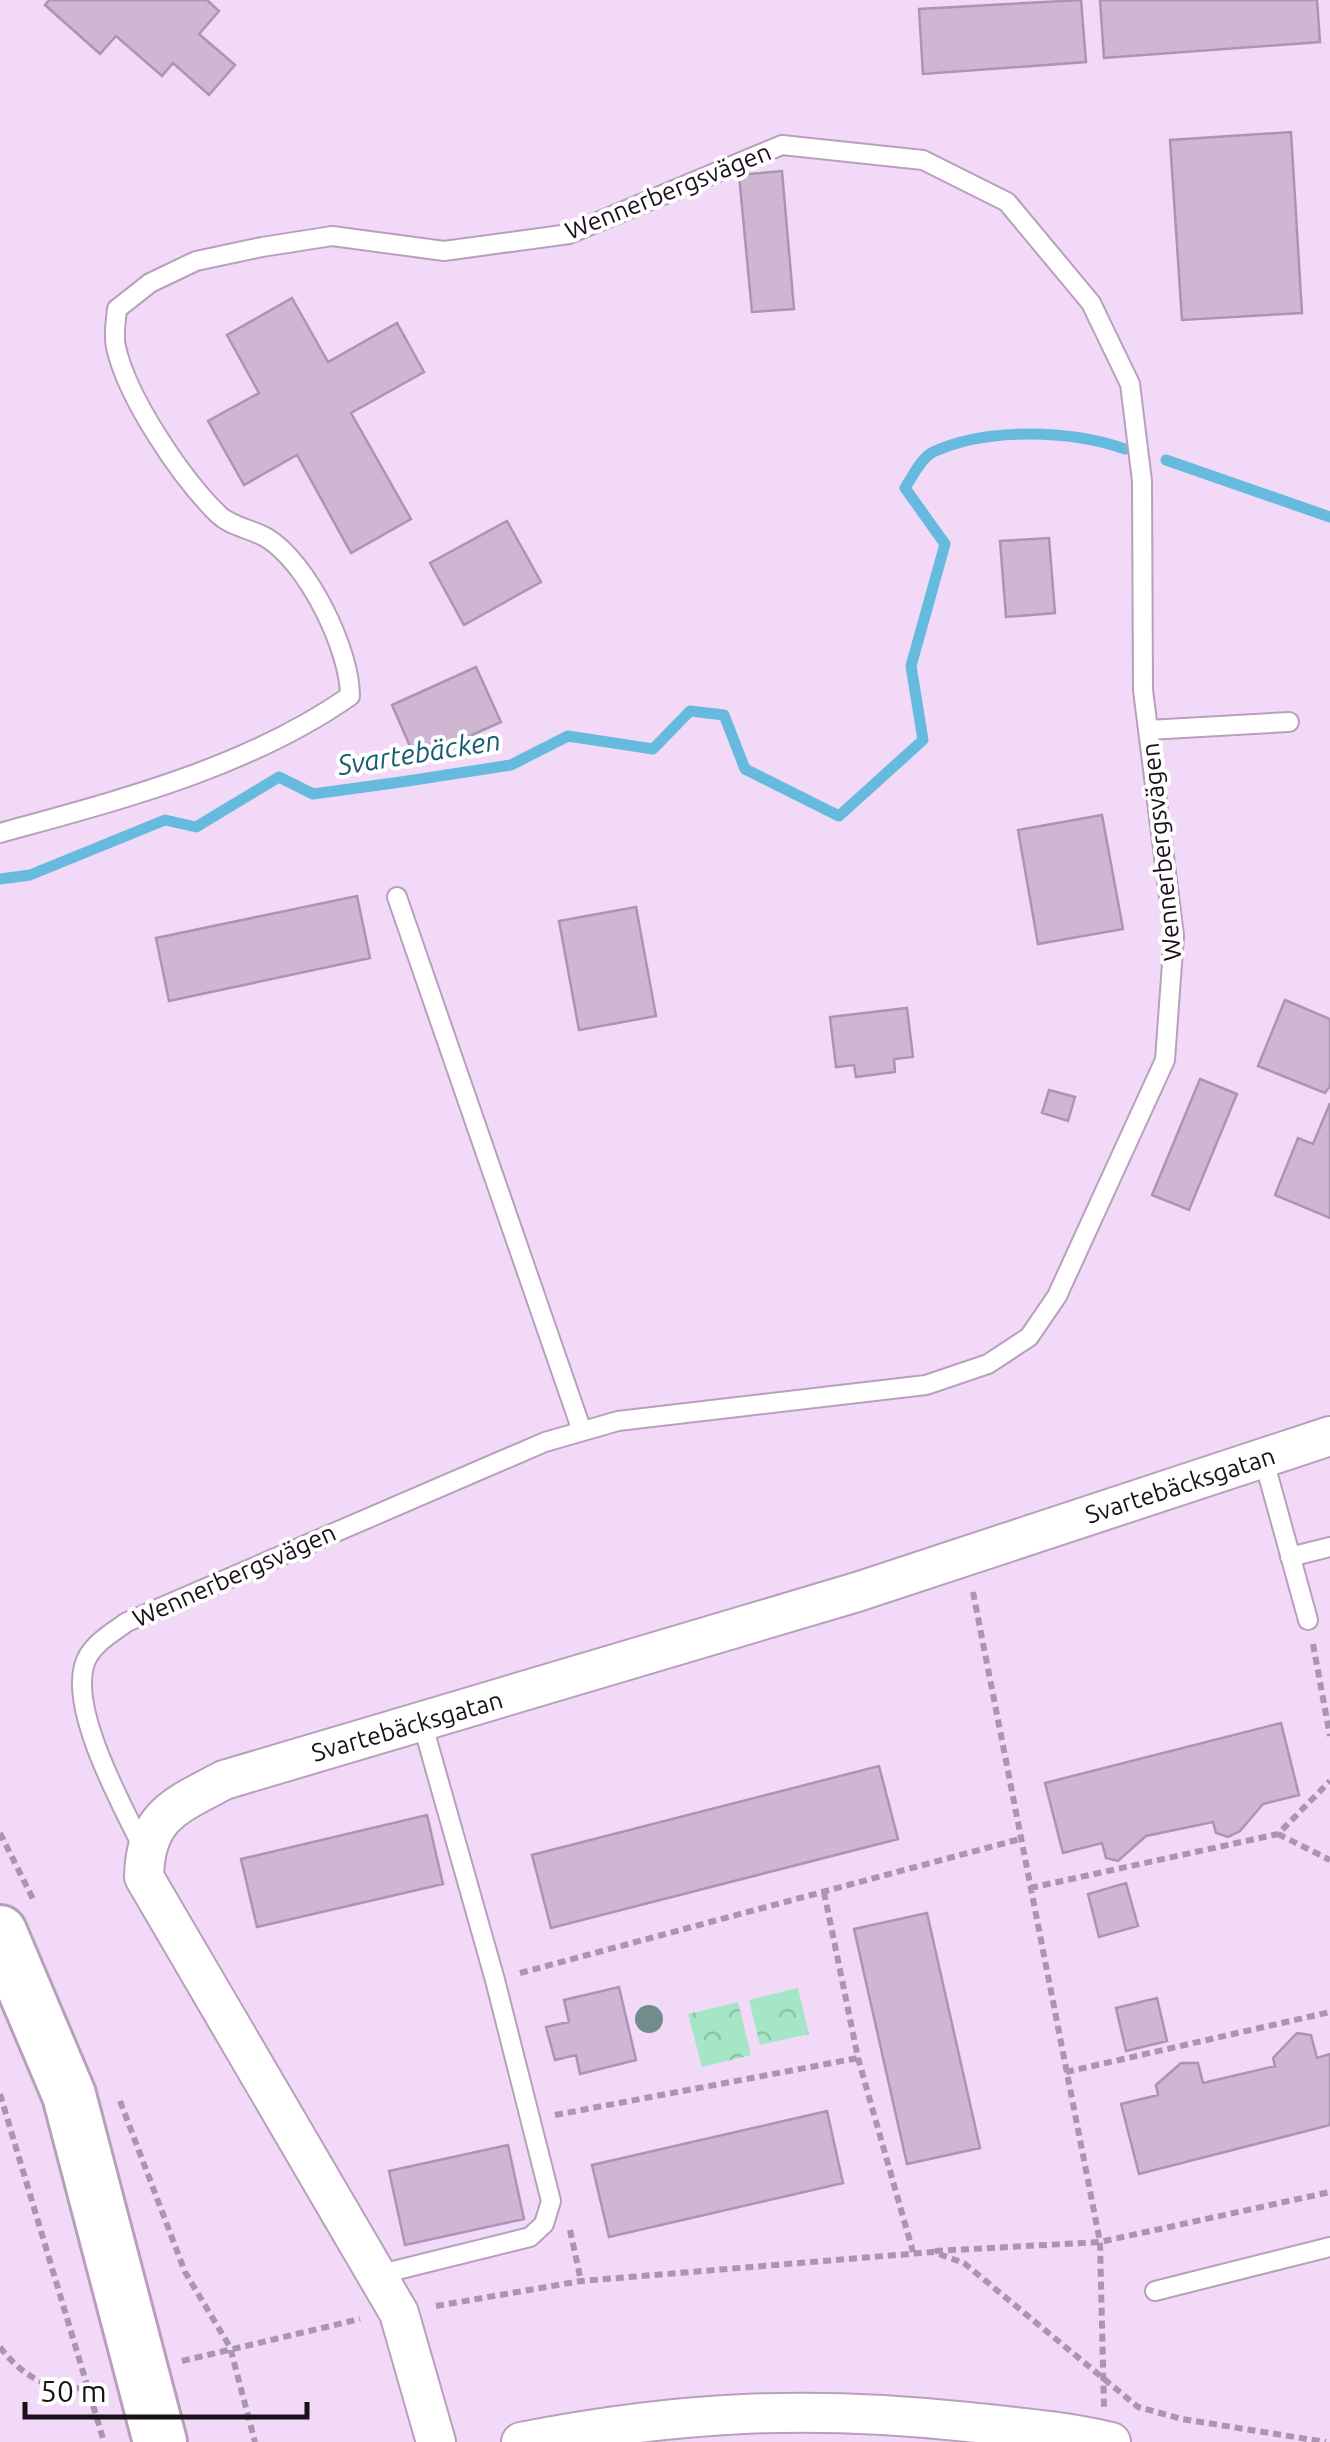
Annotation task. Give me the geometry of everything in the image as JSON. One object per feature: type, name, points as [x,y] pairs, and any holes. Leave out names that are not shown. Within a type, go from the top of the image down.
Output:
[{"type":"main road","points":[[0,1932],[70,2095],[160,2442]]},
{"type":"street","name":"Svartebäcksgatan","points":[[144,1850],[150,1831],[174,1806],[224,1780],[966,1556],[1330,1436]]},
{"type":"street","points":[[144,1850],[144,1877],[158,1905],[399,2313],[436,2442]]},
{"type":"street","points":[[521,2442],[666,2418],[779,2410],[896,2414],[1111,2442]]},
{"type":"lane","name":"Wennerbergsvägen","points":[[0,833],[102,808],[216,765],[314,722],[350,696],[350,671],[322,606],[293,564],[270,540],[223,518],[180,468],[129,383],[115,345],[117,309],[150,283],[196,261],[332,236],[444,251],[569,234],[782,146],[923,160],[1006,202],[1091,303],[1130,384],[1139,438],[1146,626],[1143,690],[1174,936],[1165,1060],[1057,1296],[1028,1337],[988,1364],[926,1385],[618,1420],[582,1431],[472,1470],[186,1593],[99,1641],[84,1666],[84,1698],[100,1753],[144,1850]]},
{"type":"lane","points":[[1148,730],[1289,722]]},
{"type":"lane","points":[[397,896],[582,1431]]},
{"type":"lane","points":[[1263,1457],[1308,1620]]},
{"type":"lane","points":[[1290,1557],[1330,1547]]},
{"type":"lane","points":[[377,2275],[530,2237],[544,2224],[551,2202],[495,1980],[422,1722]]},
{"type":"lane","points":[[1156,2291],[1330,2247]]},
{"type":"path","points":[[966,1556],[1100,2242],[1106,2384]]},
{"type":"path","points":[[1308,1620],[1330,1736]]},
{"type":"path","points":[[1030,1888],[1278,1834],[1330,1781]]},
{"type":"path","points":[[1278,1834],[1330,1860]]},
{"type":"path","points":[[495,1980],[1020,1839]]},
{"type":"path","points":[[824,1892],[858,2058],[910,2252]]},
{"type":"path","points":[[1066,2072],[1330,2012]]},
{"type":"path","points":[[530,2119],[858,2058]]},
{"type":"path","points":[[0,2094],[91,2388],[104,2442]]},
{"type":"path","points":[[256,2442],[230,2347],[582,2281],[910,2252],[1100,2242],[1330,2192]]},
{"type":"path","points":[[910,2252],[934,2252],[964,2263],[1106,2384],[1138,2406],[1182,2419],[1326,2442]]},
{"type":"path","points":[[0,2347],[38,2382],[62,2389],[91,2388]]},
{"type":"green space","points":[[798,1988],[809,2034],[760,2045],[749,2000]]},
{"type":"green space","points":[[738,2002],[751,2055],[702,2067],[688,2014]]},
{"type":"building","points":[[49,0],[207,0],[219,11],[199,34],[235,65],[209,95],[173,63],[162,76],[116,36],[100,54],[45,5]]},
{"type":"building","points":[[1081,0],[1086,62],[923,74],[919,9]]},
{"type":"building","points":[[1100,0],[1317,0],[1320,42],[1104,58]]},
{"type":"building","points":[[1291,132],[1302,313],[1182,320],[1170,140]]},
{"type":"building","points":[[782,171],[794,309],[752,312],[739,175]]},
{"type":"building","points":[[292,298],[328,362],[397,323],[424,372],[351,413],[411,519],[351,553],[297,455],[244,485],[208,421],[259,393],[227,335]]},
{"type":"building","points":[[507,521],[541,582],[464,625],[430,563]]},
{"type":"building","points":[[1049,538],[1055,613],[1006,617],[1000,541]]},
{"type":"building","points":[[476,667],[501,722],[416,760],[392,705]]},
{"type":"building","points":[[1102,815],[1123,929],[1038,944],[1018,830]]},
{"type":"building","points":[[357,896],[370,958],[169,1001],[156,938]]},
{"type":"building","points":[[636,907],[656,1016],[579,1030],[559,921]]},
{"type":"building","points":[[1285,1000],[1330,1019],[1330,1086],[1325,1093],[1258,1066]]},
{"type":"building","points":[[907,1008],[913,1057],[894,1059],[895,1072],[856,1077],[854,1065],[836,1067],[830,1017]]},
{"type":"building","points":[[1200,1079],[1237,1094],[1189,1210],[1152,1195]]},
{"type":"building","points":[[1049,1090],[1075,1097],[1068,1121],[1042,1113]]},
{"type":"building","points":[[1330,1103],[1330,1218],[1275,1195],[1298,1138],[1313,1144]]},
{"type":"building","points":[[1281,1723],[1299,1795],[1263,1804],[1240,1831],[1228,1837],[1216,1833],[1213,1822],[1146,1836],[1118,1861],[1106,1858],[1102,1843],[1063,1853],[1045,1783]]},
{"type":"building","points":[[879,1766],[898,1839],[551,1928],[532,1855]]},
{"type":"building","points":[[427,1815],[443,1884],[257,1927],[241,1859]]},
{"type":"building","points":[[1126,1883],[1138,1926],[1099,1937],[1088,1894]]},
{"type":"building","points":[[927,1913],[980,2148],[907,2164],[854,1929]]},
{"type":"building","points":[[619,1987],[636,2060],[580,2074],[576,2055],[555,2060],[546,2027],[569,2022],[564,2000]]},
{"type":"building","points":[[1157,1998],[1167,2041],[1126,2051],[1116,2008]]},
{"type":"building","points":[[1297,2033],[1311,2035],[1317,2058],[1330,2054],[1330,2125],[1139,2174],[1121,2104],[1158,2095],[1156,2085],[1181,2063],[1198,2063],[1203,2083],[1275,2066],[1273,2058]]},
{"type":"building","points":[[827,2111],[843,2183],[609,2237],[592,2165]]},
{"type":"building","points":[[508,2145],[524,2219],[405,2245],[389,2171]]},
{"type":"waterway","name":"Svartebäcken","points":[[0,879],[30,875],[165,820],[196,827],[279,777],[313,794],[511,765],[568,736],[653,749],[690,711],[724,715],[745,769],[839,816],[923,740],[911,666],[945,544],[905,488],[921,463],[933,452],[955,444],[1003,435],[1055,435],[1125,449]]},
{"type":"waterway","name":"Svartebäcken","points":[[1166,460],[1330,517]]}]
